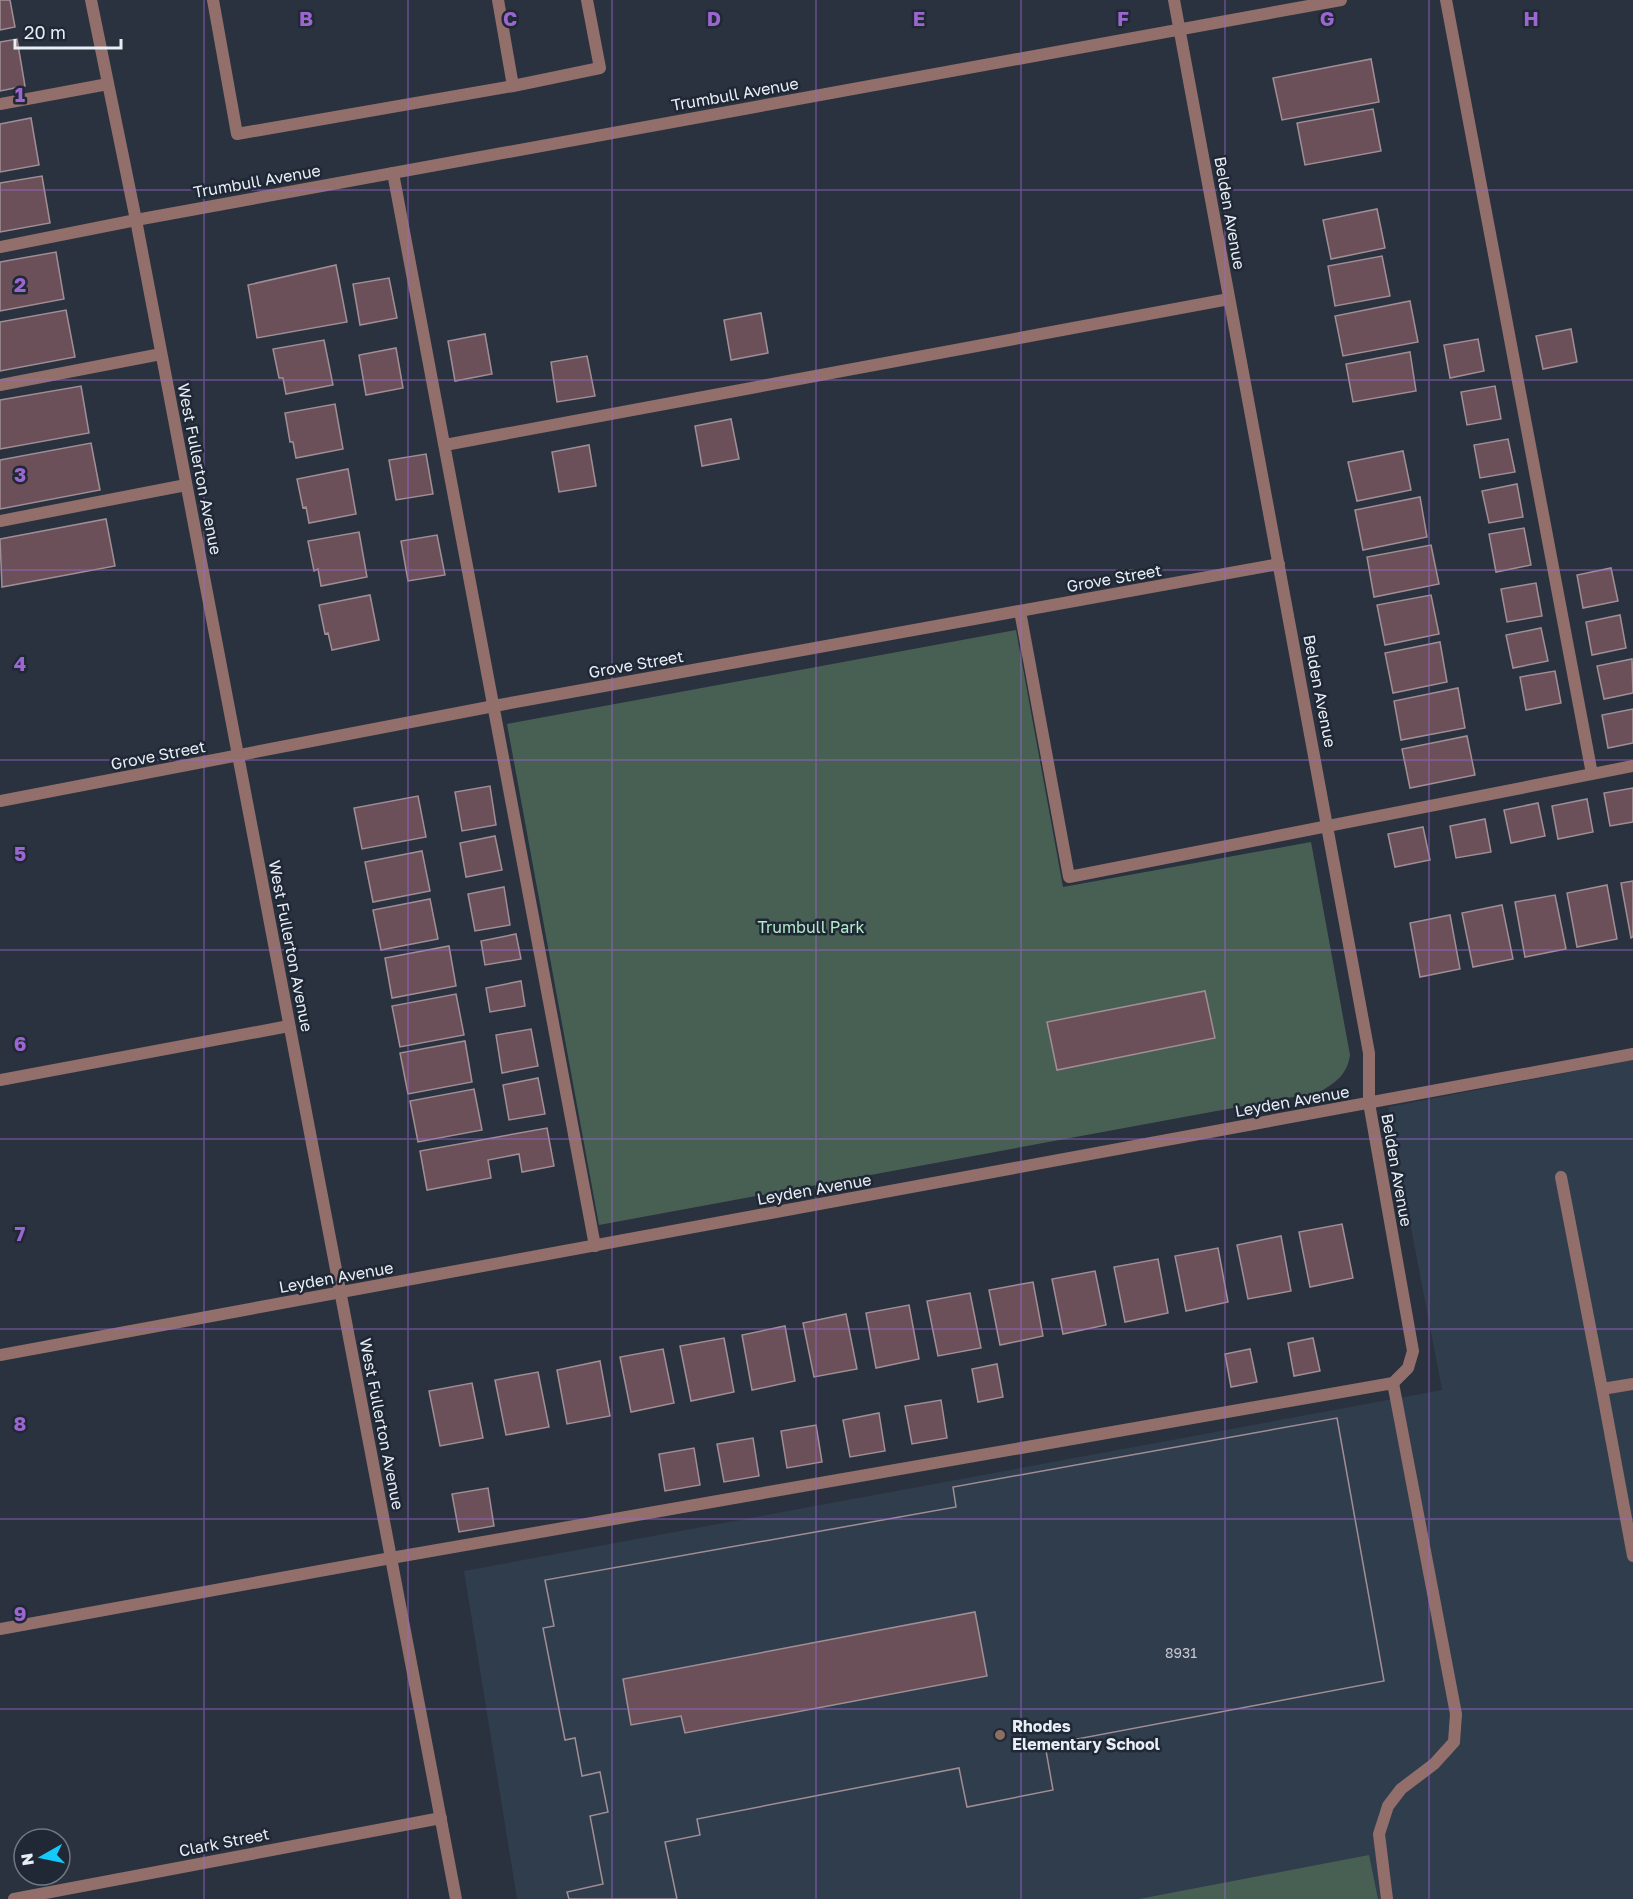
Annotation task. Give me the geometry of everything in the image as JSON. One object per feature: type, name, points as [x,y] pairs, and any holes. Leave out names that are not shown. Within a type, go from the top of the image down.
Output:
[{"type":"street","name":"West Fullerton Avenue","points":[[91,0],[136,220],[456,1899]]},
{"type":"street","points":[[213,0],[237,134],[513,86],[600,68],[587,0]]},
{"type":"street","points":[[498,0],[513,86]]},
{"type":"street","name":"Belden Avenue","points":[[1174,0],[1329,826],[1369,1053],[1369,1103],[1413,1351],[1408,1368],[1393,1383]]},
{"type":"street","name":"Trumbull Avenue","points":[[0,247],[136,220],[1341,0]]},
{"type":"street","points":[[1446,0],[1592,774]]},
{"type":"street","points":[[0,104],[108,84]]},
{"type":"street","points":[[393,173],[595,1246]]},
{"type":"street","points":[[445,445],[1229,299]]},
{"type":"street","points":[[0,385],[161,354]]},
{"type":"street","points":[[0,521],[186,485]]},
{"type":"street","name":"Grove Street","points":[[0,801],[494,706],[1279,564]]},
{"type":"street","points":[[1020,612],[1069,877],[1633,766]]},
{"type":"street","points":[[0,1080],[289,1026]]},
{"type":"street","name":"Leyden Avenue","points":[[0,1355],[1633,1054]]},
{"type":"street","points":[[1561,1177],[1633,1556]]},
{"type":"street","points":[[0,1629],[391,1558],[1393,1383],[1456,1714],[1454,1742],[1434,1764],[1401,1789],[1388,1806],[1378,1834],[1388,1899]]},
{"type":"street","points":[[1602,1389],[1633,1384]]},
{"type":"street","name":"Clark Street","points":[[14,1899],[441,1818]]},
{"type":"shaded area","name":"Rhodes Elementary School","points":[[1633,1060],[1633,1899],[517,1899],[464,1571],[1442,1390],[1388,1107]]},
{"type":"green space","name":"Trumbull Park","points":[[1016,630],[1063,887],[1311,842],[1350,1055],[1343,1073],[1320,1092],[599,1225],[507,724]]},
{"type":"green space","points":[[1369,1855],[1378,1899],[1139,1899]]},
{"type":"building","points":[[0,0],[10,0],[15,27],[0,30]]},
{"type":"building","points":[[17,39],[25,86],[0,91],[0,42]]},
{"type":"building","points":[[1371,59],[1379,102],[1282,120],[1273,78]]},
{"type":"building","points":[[1373,109],[1381,151],[1305,165],[1297,123]]},
{"type":"building","points":[[31,118],[39,165],[0,172],[0,124]]},
{"type":"building","points":[[42,176],[50,223],[0,232],[0,183]]},
{"type":"building","points":[[1377,209],[1385,248],[1331,259],[1323,220]]},
{"type":"building","points":[[56,252],[64,299],[0,311],[0,262]]},
{"type":"building","points":[[1382,256],[1390,296],[1335,306],[1328,266]]},
{"type":"building","points":[[336,265],[347,322],[257,338],[248,285]]},
{"type":"building","points":[[389,278],[397,318],[360,325],[353,284]]},
{"type":"building","points":[[1410,301],[1418,342],[1343,356],[1335,316]]},
{"type":"building","points":[[66,310],[75,357],[0,371],[0,322]]},
{"type":"building","points":[[761,313],[768,353],[731,360],[724,320]]},
{"type":"building","points":[[1571,329],[1577,362],[1543,369],[1536,336]]},
{"type":"building","points":[[485,334],[492,374],[455,381],[448,341]]},
{"type":"building","points":[[1478,339],[1484,371],[1450,378],[1444,345]]},
{"type":"building","points":[[324,340],[333,385],[286,394],[283,378],[279,378],[273,349]]},
{"type":"building","points":[[396,348],[403,388],[366,395],[359,355]]},
{"type":"building","points":[[1410,352],[1416,391],[1353,402],[1346,364]]},
{"type":"building","points":[[587,356],[595,396],[557,402],[551,362]]},
{"type":"building","points":[[81,386],[89,433],[0,449],[0,400]]},
{"type":"building","points":[[1495,386],[1501,419],[1467,425],[1461,392]]},
{"type":"building","points":[[335,404],[343,449],[296,458],[293,442],[290,442],[285,413]]},
{"type":"building","points":[[731,419],[739,459],[702,466],[695,426]]},
{"type":"building","points":[[1508,439],[1515,472],[1480,478],[1474,445]]},
{"type":"building","points":[[91,443],[100,490],[0,509],[0,460]]},
{"type":"building","points":[[589,445],[596,486],[559,492],[552,452]]},
{"type":"building","points":[[1403,451],[1411,490],[1357,501],[1348,462]]},
{"type":"building","points":[[426,454],[433,494],[396,500],[389,460]]},
{"type":"building","points":[[348,469],[356,514],[309,523],[306,507],[303,508],[297,479]]},
{"type":"building","points":[[1517,484],[1523,517],[1489,523],[1482,491]]},
{"type":"building","points":[[1420,497],[1427,537],[1363,550],[1355,510]]},
{"type":"building","points":[[106,519],[115,566],[2,587],[0,539]]},
{"type":"building","points":[[1524,528],[1531,565],[1496,572],[1489,534]]},
{"type":"building","points":[[359,532],[367,577],[321,586],[318,569],[314,571],[308,541]]},
{"type":"building","points":[[437,535],[445,575],[408,581],[401,541]]},
{"type":"building","points":[[1431,545],[1439,584],[1374,597],[1367,557]]},
{"type":"building","points":[[1611,568],[1618,601],[1583,608],[1577,575]]},
{"type":"building","points":[[1536,583],[1542,616],[1507,622],[1501,589]]},
{"type":"building","points":[[370,595],[379,640],[332,650],[328,633],[325,634],[319,605]]},
{"type":"building","points":[[1431,595],[1439,634],[1385,645],[1377,605]]},
{"type":"building","points":[[1620,615],[1626,648],[1592,655],[1586,622]]},
{"type":"building","points":[[1541,628],[1548,661],[1513,668],[1506,635]]},
{"type":"building","points":[[1440,642],[1447,682],[1393,693],[1385,653]]},
{"type":"building","points":[[1632,659],[1633,693],[1604,699],[1597,666]]},
{"type":"building","points":[[1555,671],[1561,703],[1526,710],[1520,677]]},
{"type":"building","points":[[1458,688],[1465,728],[1401,740],[1394,701]]},
{"type":"building","points":[[1633,709],[1633,743],[1608,748],[1602,715]]},
{"type":"building","points":[[1467,736],[1475,775],[1410,788],[1402,749]]},
{"type":"building","points":[[490,786],[496,825],[462,831],[455,792]]},
{"type":"building","points":[[1633,788],[1633,822],[1610,826],[1604,793]]},
{"type":"building","points":[[418,796],[426,837],[362,849],[354,808]]},
{"type":"building","points":[[1587,799],[1593,832],[1558,839],[1552,806]]},
{"type":"building","points":[[1538,803],[1545,836],[1511,843],[1504,810]]},
{"type":"building","points":[[1485,819],[1491,852],[1456,858],[1450,826]]},
{"type":"building","points":[[1423,827],[1430,860],[1395,867],[1388,834]]},
{"type":"building","points":[[495,836],[502,870],[466,877],[460,843]]},
{"type":"building","points":[[422,851],[430,891],[373,902],[365,862]]},
{"type":"building","points":[[1633,881],[1633,937],[1631,938],[1621,883]]},
{"type":"building","points":[[1607,885],[1617,939],[1577,947],[1567,893]]},
{"type":"building","points":[[504,887],[510,925],[475,931],[468,894]]},
{"type":"building","points":[[1555,895],[1566,949],[1525,957],[1515,902]]},
{"type":"building","points":[[430,899],[438,939],[381,950],[373,910]]},
{"type":"building","points":[[1502,905],[1513,959],[1473,967],[1462,913]]},
{"type":"building","points":[[1450,915],[1460,969],[1420,977],[1410,923]]},
{"type":"building","points":[[516,934],[521,959],[485,965],[481,941]]},
{"type":"building","points":[[449,946],[456,986],[392,998],[385,958]]},
{"type":"building","points":[[521,981],[525,1006],[490,1012],[486,988]]},
{"type":"building","points":[[1205,991],[1215,1038],[1057,1070],[1047,1022]]},
{"type":"building","points":[[456,994],[464,1035],[400,1047],[392,1006]]},
{"type":"building","points":[[531,1029],[538,1066],[502,1073],[496,1035]]},
{"type":"building","points":[[465,1041],[472,1082],[408,1094],[400,1053]]},
{"type":"building","points":[[538,1078],[545,1114],[509,1120],[503,1085]]},
{"type":"building","points":[[474,1089],[482,1130],[418,1142],[410,1101]]},
{"type":"building","points":[[547,1128],[554,1166],[522,1172],[519,1154],[488,1160],[491,1178],[427,1190],[420,1151]]},
{"type":"building","points":[[1342,1224],[1353,1278],[1310,1287],[1299,1232]]},
{"type":"building","points":[[1281,1236],[1291,1291],[1248,1299],[1237,1245]]},
{"type":"building","points":[[1218,1248],[1228,1302],[1186,1311],[1175,1256]]},
{"type":"building","points":[[1158,1259],[1168,1313],[1125,1322],[1114,1267]]},
{"type":"building","points":[[1095,1271],[1106,1325],[1063,1334],[1052,1279]]},
{"type":"building","points":[[1033,1282],[1043,1336],[1000,1345],[989,1290]]},
{"type":"building","points":[[970,1293],[981,1348],[938,1356],[927,1301]]},
{"type":"building","points":[[909,1305],[919,1359],[876,1368],[866,1313]]},
{"type":"building","points":[[846,1314],[857,1369],[814,1377],[803,1323]]},
{"type":"building","points":[[785,1326],[795,1381],[752,1390],[742,1335]]},
{"type":"building","points":[[724,1338],[734,1392],[691,1401],[680,1346]]},
{"type":"building","points":[[1313,1338],[1320,1371],[1294,1376],[1288,1343]]},
{"type":"building","points":[[663,1349],[674,1403],[631,1412],[620,1357]]},
{"type":"building","points":[[1250,1349],[1257,1382],[1231,1387],[1225,1354]]},
{"type":"building","points":[[600,1361],[610,1416],[567,1424],[557,1370]]},
{"type":"building","points":[[997,1364],[1003,1397],[978,1402],[972,1369]]},
{"type":"building","points":[[538,1372],[549,1427],[506,1435],[495,1380]]},
{"type":"building","points":[[472,1383],[483,1438],[440,1446],[429,1391]]},
{"type":"building","points":[[941,1400],[947,1438],[912,1444],[905,1406]]},
{"type":"building","points":[[879,1413],[885,1451],[850,1457],[843,1420]]},
{"type":"building","points":[[1337,1418],[1384,1681],[1045,1745],[1053,1790],[967,1807],[959,1768],[697,1819],[700,1835],[665,1842],[677,1899],[569,1899],[567,1892],[603,1884],[590,1816],[608,1812],[600,1772],[582,1776],[575,1738],[565,1740],[543,1628],[554,1626],[545,1580],[956,1507],[953,1487]],"holes":[[[975,1612],[987,1676],[685,1733],[681,1716],[631,1725],[623,1679]]]},
{"type":"building","points":[[1337,1418],[1384,1681],[1045,1745],[1053,1790],[967,1807],[959,1768],[697,1819],[700,1835],[665,1842],[677,1899],[569,1899],[567,1892],[603,1884],[590,1816],[608,1812],[600,1772],[582,1776],[575,1738],[565,1740],[543,1628],[554,1626],[545,1580],[956,1507],[953,1487]]},
{"type":"building","points":[[816,1425],[822,1462],[787,1468],[781,1431]]},
{"type":"building","points":[[753,1438],[759,1476],[724,1482],[717,1444]]},
{"type":"building","points":[[694,1448],[700,1485],[665,1491],[659,1454]]},
{"type":"building","points":[[488,1488],[494,1526],[459,1532],[452,1494]]},
{"type":"place","name":"Rhodes Elementary School","points":[[1000,1735]]}]
